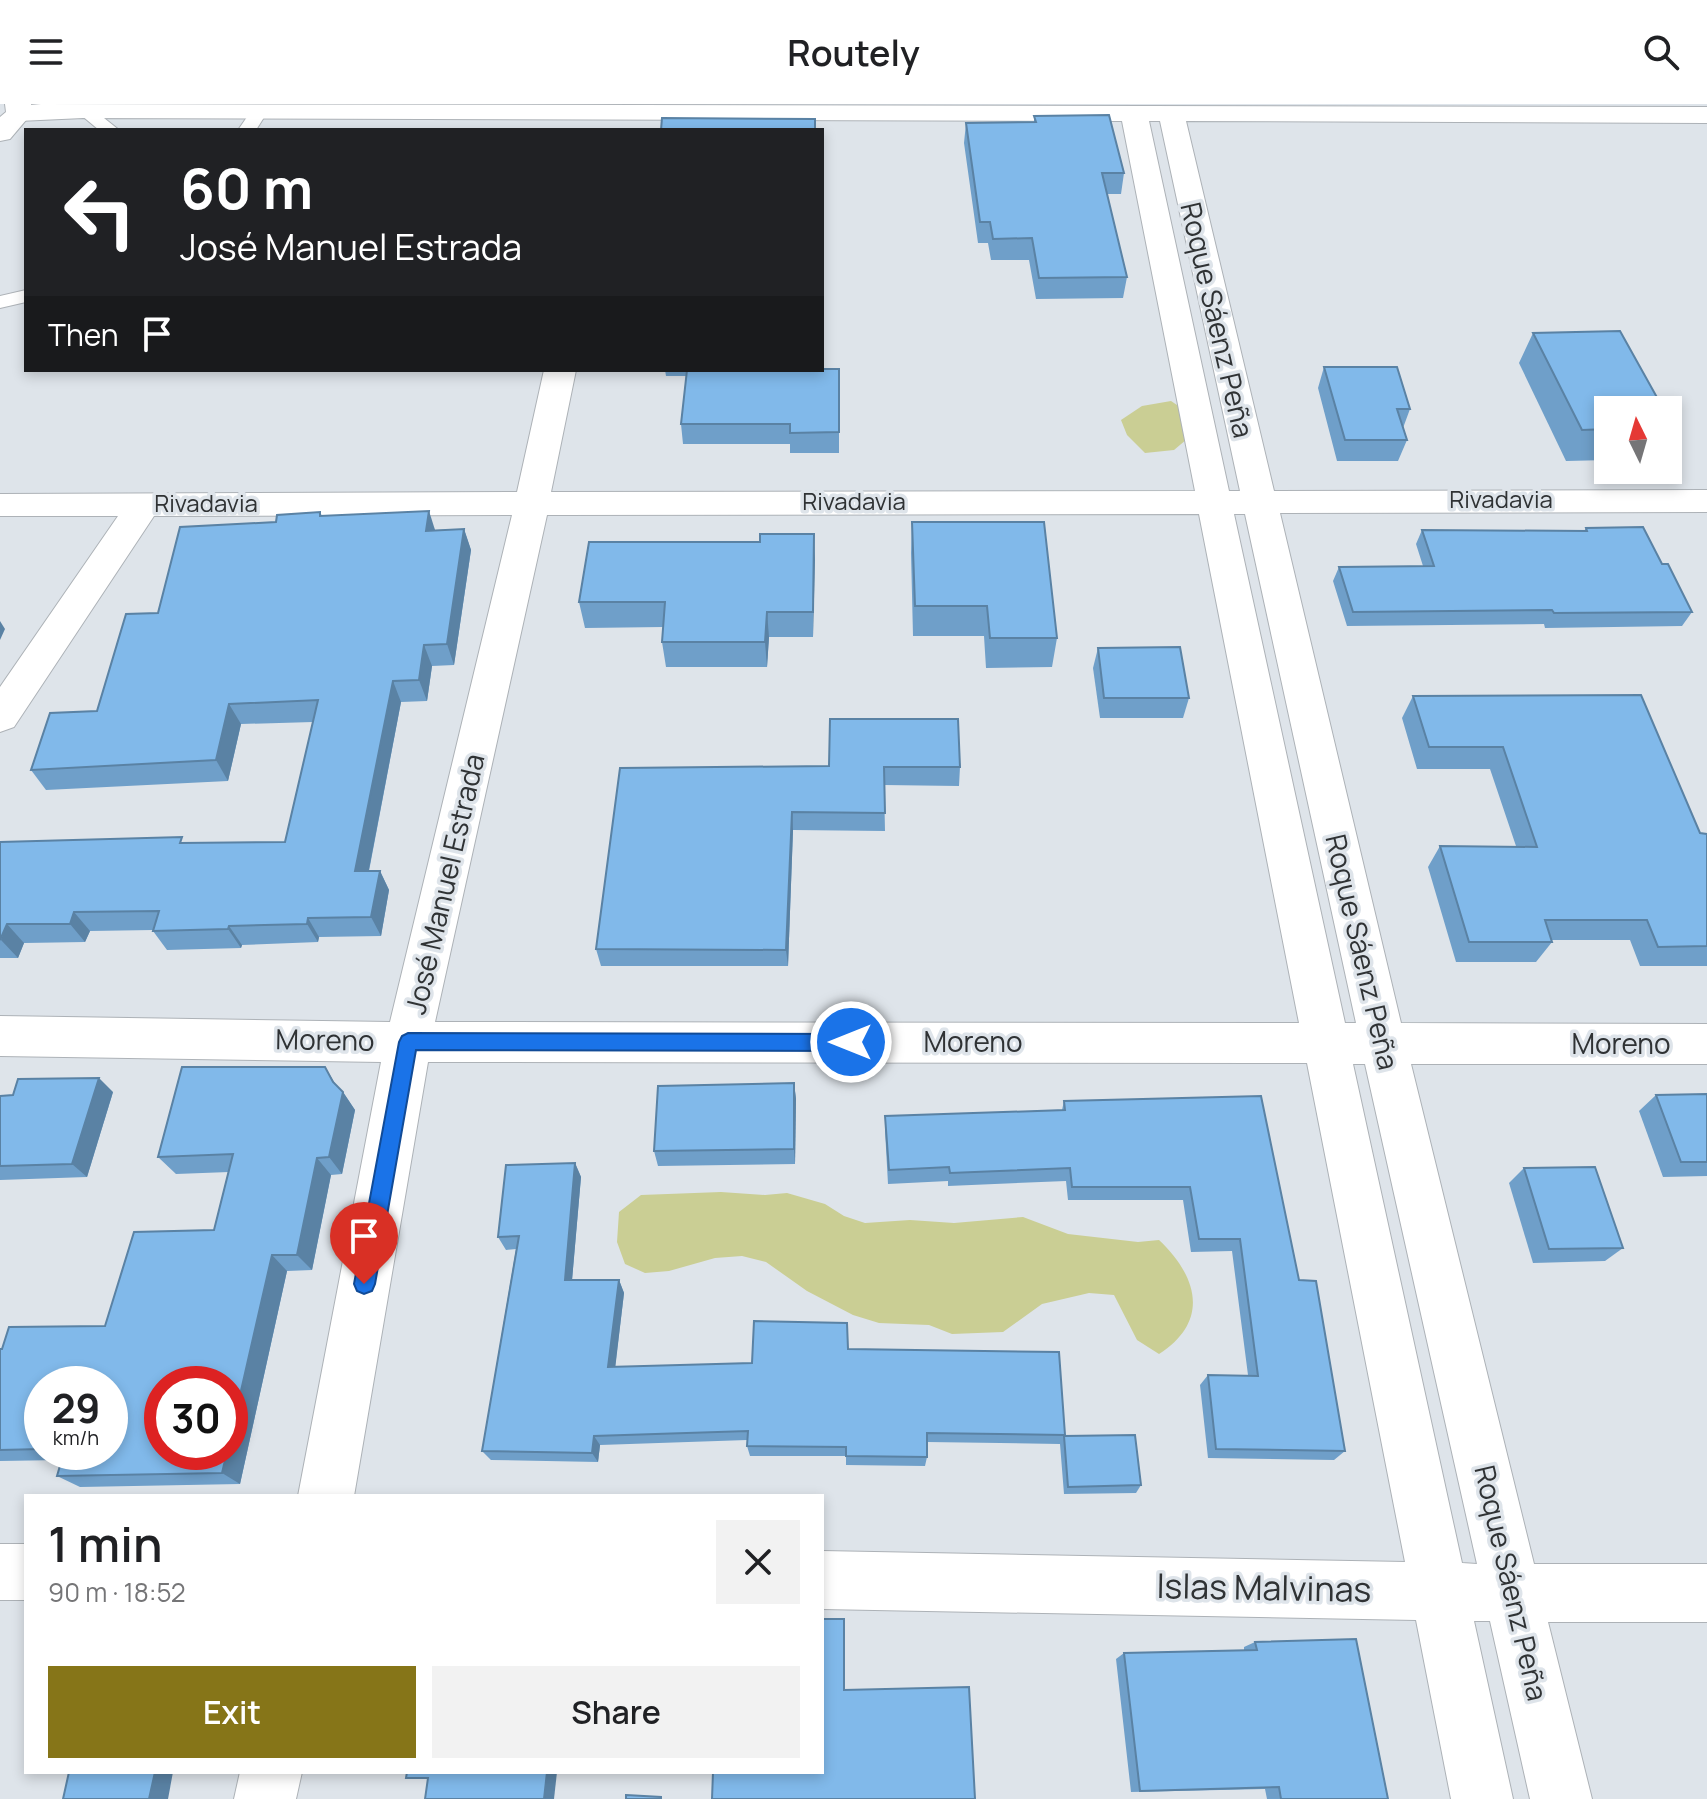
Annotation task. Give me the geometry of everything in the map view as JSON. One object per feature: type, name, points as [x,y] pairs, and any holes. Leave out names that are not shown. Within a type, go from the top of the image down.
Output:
[{"type":"street","points":[[0,133],[19,108],[254,120],[611,121],[1152,109],[1692,118]]},
{"type":"street","name":"Roque Sáenz Peña","points":[[1152,109],[1258,500],[1561,1799]]},
{"type":"street","name":"Roque Sáenz Peña","points":[[1152,109],[1214,500],[1482,1799]]},
{"type":"street","name":"José Manuel Estrada","points":[[326,1494],[408,1042],[560,372]]},
{"type":"street","name":"Rivadavia","points":[[0,505],[1707,501]]},
{"type":"street","points":[[0,717],[144,505]]},
{"type":"street","name":"Moreno","points":[[0,1036],[408,1042],[1707,1044]]},
{"type":"street","points":[[0,1572],[24,1572]]},
{"type":"street","name":"Islas Malvinas","points":[[824,1580],[1514,1593],[1707,1593]]},
{"type":"street","points":[[265,1799],[271,1774]]},
{"type":"lane","points":[[83,110],[107,128]]},
{"type":"lane","points":[[0,321],[12,300]]},
{"type":"green space","points":[[1171,401],[1192,415],[1193,434],[1174,450],[1145,453],[1127,435],[1121,420],[1142,406]]},
{"type":"green space","points":[[787,1193],[825,1204],[844,1216],[865,1223],[910,1220],[954,1223],[1023,1217],[1068,1234],[1138,1242],[1159,1240],[1183,1269],[1190,1284],[1192,1313],[1175,1341],[1159,1354],[1137,1340],[1114,1295],[1089,1293],[1042,1304],[1003,1332],[952,1334],[929,1325],[879,1323],[853,1315],[807,1291],[766,1262],[742,1256],[715,1258],[669,1271],[645,1273],[625,1264],[617,1242],[619,1212],[641,1195]]},
{"type":"building","points":[[1109,115],[1124,173],[1102,173],[1127,277],[1039,278],[1032,238],[993,239],[990,222],[980,222],[966,123],[1036,122],[1034,116]]},
{"type":"building","points":[[662,118],[815,119],[815,128],[661,128]]},
{"type":"building","points":[[1620,331],[1656,396],[1594,396],[1594,430],[1582,430],[1533,333]]},
{"type":"building","points":[[1324,367],[1397,367],[1410,409],[1397,409],[1407,440],[1345,440]]},
{"type":"building","points":[[824,369],[839,369],[839,432],[790,433],[790,424],[681,424],[687,372],[824,372]]},
{"type":"building","points":[[429,511],[426,531],[464,529],[447,644],[424,645],[419,680],[393,681],[355,871],[380,871],[371,917],[308,918],[307,924],[153,931],[159,911],[74,912],[70,924],[7,924],[0,940],[0,842],[182,837],[180,843],[285,842],[318,700],[229,704],[216,760],[31,770],[50,713],[97,711],[126,614],[158,613],[180,527],[276,522],[277,515],[320,512],[320,516]]},
{"type":"building","points":[[912,522],[1044,522],[1057,638],[990,638],[987,606],[915,606]]},
{"type":"building","points":[[1643,527],[1662,564],[1668,564],[1692,612],[1353,612],[1339,567],[1434,566],[1422,530],[1587,531],[1586,528]]},
{"type":"building","points":[[760,534],[814,534],[813,612],[767,612],[765,642],[662,642],[665,602],[579,602],[589,542],[760,542]]},
{"type":"building","points":[[1180,647],[1189,698],[1104,698],[1098,648]]},
{"type":"building","points":[[1641,695],[1700,833],[1707,834],[1707,946],[1658,947],[1647,920],[1545,920],[1552,942],[1469,942],[1440,846],[1537,847],[1503,747],[1429,747],[1413,696]]},
{"type":"building","points":[[830,719],[958,719],[960,767],[884,767],[885,813],[792,812],[786,950],[596,949],[620,768],[829,766]]},
{"type":"building","points":[[182,1067],[325,1067],[343,1092],[329,1157],[317,1158],[297,1255],[272,1255],[247,1366],[144,1366],[144,1470],[223,1470],[222,1473],[57,1476],[59,1470],[128,1470],[128,1366],[24,1366],[24,1449],[0,1450],[0,1349],[9,1327],[105,1326],[134,1232],[214,1230],[233,1154],[158,1157]]},
{"type":"building","points":[[99,1078],[72,1164],[0,1166],[0,1096],[13,1095],[18,1079]]},
{"type":"building","points":[[794,1083],[794,1149],[654,1151],[658,1086]]},
{"type":"building","points":[[1707,1094],[1707,1162],[1681,1162],[1656,1095]]},
{"type":"building","points":[[1261,1096],[1299,1280],[1316,1281],[1345,1451],[1216,1449],[1208,1375],[1258,1376],[1240,1239],[1199,1239],[1190,1187],[1072,1187],[1070,1168],[950,1173],[949,1167],[889,1170],[885,1116],[1065,1110],[1064,1101]]},
{"type":"building","points":[[575,1163],[565,1280],[619,1280],[608,1367],[752,1363],[754,1321],[847,1323],[848,1349],[1059,1352],[1065,1435],[927,1433],[927,1457],[846,1456],[846,1447],[747,1446],[748,1431],[594,1436],[592,1453],[482,1451],[519,1236],[498,1237],[506,1165]]},
{"type":"building","points":[[1595,1167],[1623,1248],[1549,1249],[1524,1168]]},
{"type":"building","points":[[1135,1435],[1141,1485],[1068,1487],[1064,1436]]},
{"type":"building","points":[[824,1619],[844,1619],[844,1690],[969,1687],[975,1799],[712,1799],[713,1774],[824,1774]]},
{"type":"building","points":[[1356,1639],[1388,1799],[1281,1799],[1279,1787],[1140,1791],[1124,1653],[1257,1650],[1255,1642]]},
{"type":"building","points":[[69,1774],[155,1774],[149,1799],[63,1799]]},
{"type":"building","points":[[407,1774],[547,1774],[544,1799],[425,1799],[428,1778],[406,1778]]},
{"type":"building","points":[[626,1795],[661,1797],[661,1799],[626,1799]]},
{"type":"route","points":[[364,1284],[408,1042],[851,1042]]}]
